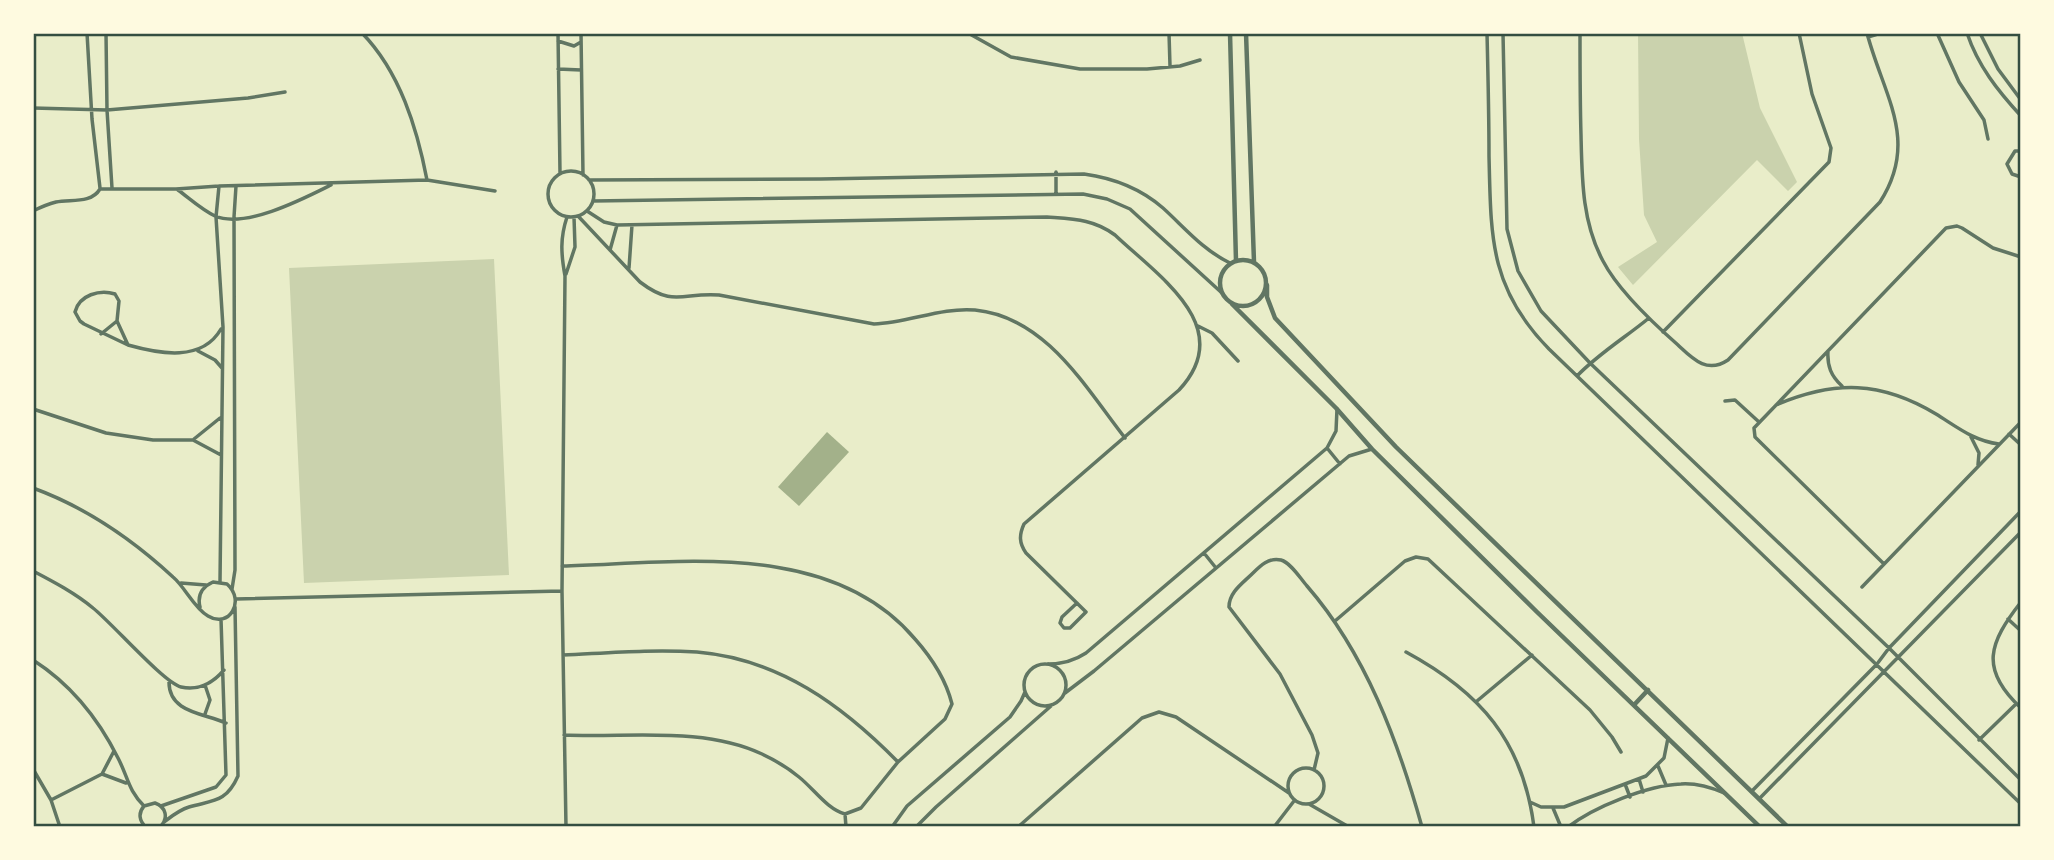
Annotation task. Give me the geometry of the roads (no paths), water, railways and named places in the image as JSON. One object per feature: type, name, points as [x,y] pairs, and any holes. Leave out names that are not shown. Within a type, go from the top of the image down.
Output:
[{"type":"street","points":[[33,211],[58,202],[89,198],[97,194],[100,188],[87,33]]},
{"type":"street","points":[[106,33],[107,110],[113,188]]},
{"type":"street","points":[[362,33],[389,70],[405,101],[420,142],[427,180]]},
{"type":"street","points":[[558,33],[560,173]]},
{"type":"street","points":[[581,33],[583,174]]},
{"type":"street","points":[[968,33],[1011,57],[1050,65],[1113,71],[1170,67],[1200,60]]},
{"type":"street","points":[[1169,33],[1170,67]]},
{"type":"street","points":[[1222,293],[1222,274],[1233,262],[1230,33]]},
{"type":"street","points":[[1246,33],[1254,262],[1264,272],[1270,308],[1275,318],[1396,447],[1788,827]]},
{"type":"street","points":[[1487,33],[1490,215],[1497,262],[1508,294],[1526,323],[1577,376],[2021,804]]},
{"type":"street","points":[[1503,33],[1506,216],[1509,243],[1518,271],[1532,298],[1550,323],[1590,363],[1889,648],[2021,780]]},
{"type":"street","points":[[1580,33],[1582,181],[1588,224],[1604,264],[1649,318],[1702,365],[1709,366],[1723,364],[1880,202],[1890,184],[1897,165],[1899,135],[1868,35],[1881,33]]},
{"type":"street","points":[[1663,332],[1829,162],[1831,148],[1812,94],[1798,33]]},
{"type":"street","points":[[1937,33],[1959,82],[1984,120],[1988,139]]},
{"type":"street","points":[[1967,33],[1984,70],[2001,95],[2021,116]]},
{"type":"street","points":[[1980,33],[1998,69],[2021,100]]},
{"type":"street","points":[[558,41],[574,46],[581,42]]},
{"type":"street","points":[[558,69],[582,70]]},
{"type":"street","points":[[33,108],[107,110],[248,98],[285,92]]},
{"type":"street","points":[[2021,151],[2015,151],[2007,164],[2012,174],[2021,177]]},
{"type":"street","points":[[571,171],[583,174],[589,180],[594,193],[587,211],[568,217],[556,212],[549,201],[549,185],[560,173],[571,171]]},
{"type":"street","points":[[1056,172],[1056,193]]},
{"type":"street","points":[[589,180],[821,179],[1056,172],[1101,176],[1133,188],[1162,207],[1205,248],[1233,262],[1254,262]]},
{"type":"street","points":[[100,188],[176,189],[427,180],[495,191]]},
{"type":"street","points":[[176,189],[216,216],[234,217],[263,215],[332,184]]},
{"type":"street","points":[[219,186],[216,216],[223,327],[220,582]]},
{"type":"street","points":[[161,825],[187,808],[219,800],[234,786],[238,776],[236,599],[232,589],[235,570],[236,186]]},
{"type":"street","points":[[593,201],[1056,193],[1083,194],[1107,199],[1130,209],[1222,293],[1337,409],[1372,449],[1760,827]]},
{"type":"street","points":[[587,211],[604,222],[617,225],[1047,217],[1086,220],[1102,225],[1115,235],[1180,296],[1194,315],[1200,347],[1198,359],[1187,381],[1024,524],[1021,531],[1022,547],[1026,553],[1077,603],[1086,614],[1070,628],[1064,628],[1060,623],[1061,619],[1077,603]]},
{"type":"street","points":[[576,216],[650,289],[674,298],[719,295],[874,324],[891,324],[945,312],[974,310],[1003,317],[1038,335],[1053,348],[1125,438]]},
{"type":"street","points":[[565,276],[575,247],[576,216]]},
{"type":"street","points":[[566,827],[562,591],[565,276],[561,240],[568,217]]},
{"type":"street","points":[[610,251],[617,225]]},
{"type":"street","points":[[629,270],[632,225]]},
{"type":"street","points":[[1884,564],[1755,437],[1754,428],[1946,228],[1957,226],[1993,248],[2021,257]]},
{"type":"street","points":[[1232,304],[1245,307],[1251,305],[1262,298],[1267,285]]},
{"type":"street","points":[[128,345],[117,321],[119,301],[115,294],[97,293],[79,303],[75,312],[80,321],[101,334],[128,345],[150,351],[196,351],[215,360],[222,368]]},
{"type":"street","points":[[1577,376],[1649,318]]},
{"type":"street","points":[[101,334],[117,321]]},
{"type":"street","points":[[1198,326],[1212,333],[1238,361]]},
{"type":"street","points":[[196,351],[212,342],[223,327]]},
{"type":"street","points":[[1828,350],[1831,374],[1842,386]]},
{"type":"street","points":[[1774,406],[1807,393],[1842,386],[1872,390],[1908,400],[1970,436],[1999,444]]},
{"type":"street","points":[[1725,401],[1730,398],[1735,400],[1759,422]]},
{"type":"street","points":[[33,409],[106,433],[153,440],[193,440],[221,455]]},
{"type":"street","points":[[892,827],[914,800],[1010,717],[1025,692],[1024,680],[1027,674],[1037,666],[1075,660],[1086,653],[1327,448],[1336,431],[1337,409]]},
{"type":"street","points":[[193,440],[222,417]]},
{"type":"street","points":[[1862,587],[2021,422]]},
{"type":"street","points":[[2009,434],[2021,445]]},
{"type":"street","points":[[1970,436],[1979,453],[1978,466]]},
{"type":"street","points":[[1327,448],[1340,464]]},
{"type":"street","points":[[916,827],[1065,693],[1340,464],[1359,452],[1372,449]]},
{"type":"street","points":[[33,488],[85,513],[150,555],[181,583],[189,597],[209,617],[221,619],[232,612],[235,606]]},
{"type":"street","points":[[1752,791],[1877,664],[1889,648],[2021,511]]},
{"type":"street","points":[[1759,799],[2021,532]]},
{"type":"street","points":[[1204,553],[1216,568]]},
{"type":"street","points":[[1335,621],[1405,561],[1416,556],[1422,557],[1433,563],[1590,710],[1621,752]]},
{"type":"street","points":[[1314,770],[1318,753],[1312,736],[1280,674],[1232,614],[1229,599],[1233,593],[1267,562],[1281,560],[1287,563],[1345,636],[1388,724],[1422,827]]},
{"type":"street","points":[[562,566],[684,562],[753,564],[821,576],[851,588],[879,604],[903,625],[926,652],[950,699],[951,710],[946,719],[898,762],[860,808],[845,814],[831,807],[796,775],[771,759],[733,743],[683,737],[564,735]]},
{"type":"street","points":[[33,571],[91,606],[118,629],[169,682],[181,687],[195,688],[217,678],[224,670]]},
{"type":"street","points":[[181,583],[207,585],[220,582],[232,589]]},
{"type":"street","points":[[200,607],[200,595],[207,585]]},
{"type":"street","points":[[236,599],[562,591]]},
{"type":"street","points":[[2021,602],[1998,636],[1993,668],[2003,689],[2021,708]]},
{"type":"street","points":[[144,826],[140,813],[144,806],[151,803],[161,806],[216,787],[222,782],[228,766],[221,619]]},
{"type":"street","points":[[2008,619],[2021,631]]},
{"type":"street","points":[[563,655],[658,651],[698,653],[756,664],[774,670],[821,696],[872,735],[898,762]]},
{"type":"street","points":[[1406,652],[1443,674],[1477,701],[1506,737],[1521,769],[1534,827]]},
{"type":"street","points":[[1477,701],[1532,655]]},
{"type":"street","points":[[33,660],[55,674],[96,719],[114,751],[127,784],[144,806]]},
{"type":"street","points":[[1048,664],[1063,674],[1066,680],[1065,693]]},
{"type":"street","points":[[169,682],[169,690],[176,703],[226,723]]},
{"type":"street","points":[[205,685],[210,700],[205,714]]},
{"type":"street","points":[[1634,705],[1648,690]]},
{"type":"street","points":[[1025,692],[1033,703],[1051,706]]},
{"type":"street","points":[[1979,740],[2016,704]]},
{"type":"street","points":[[1018,827],[1142,718],[1158,712],[1175,717],[1289,793],[1295,800],[1309,804],[1349,827]]},
{"type":"street","points":[[1530,802],[1541,807],[1564,807],[1639,779],[1658,766],[1664,758],[1668,738]]},
{"type":"street","points":[[51,800],[102,774],[114,751]]},
{"type":"street","points":[[1658,766],[1666,785]]},
{"type":"street","points":[[1289,793],[1288,783],[1292,775],[1304,768],[1314,770],[1322,777],[1324,787],[1321,796],[1309,804]]},
{"type":"street","points":[[33,769],[51,800],[60,827]]},
{"type":"street","points":[[102,774],[127,784]]},
{"type":"street","points":[[1639,779],[1643,792]]},
{"type":"street","points":[[1625,784],[1630,797]]},
{"type":"street","points":[[1569,827],[1589,814],[1666,785],[1695,784],[1724,793]]},
{"type":"street","points":[[1274,827],[1295,800]]},
{"type":"street","points":[[161,806],[166,814],[161,825]]},
{"type":"street","points":[[1553,808],[1561,827]]},
{"type":"street","points":[[845,814],[846,827]]}]
